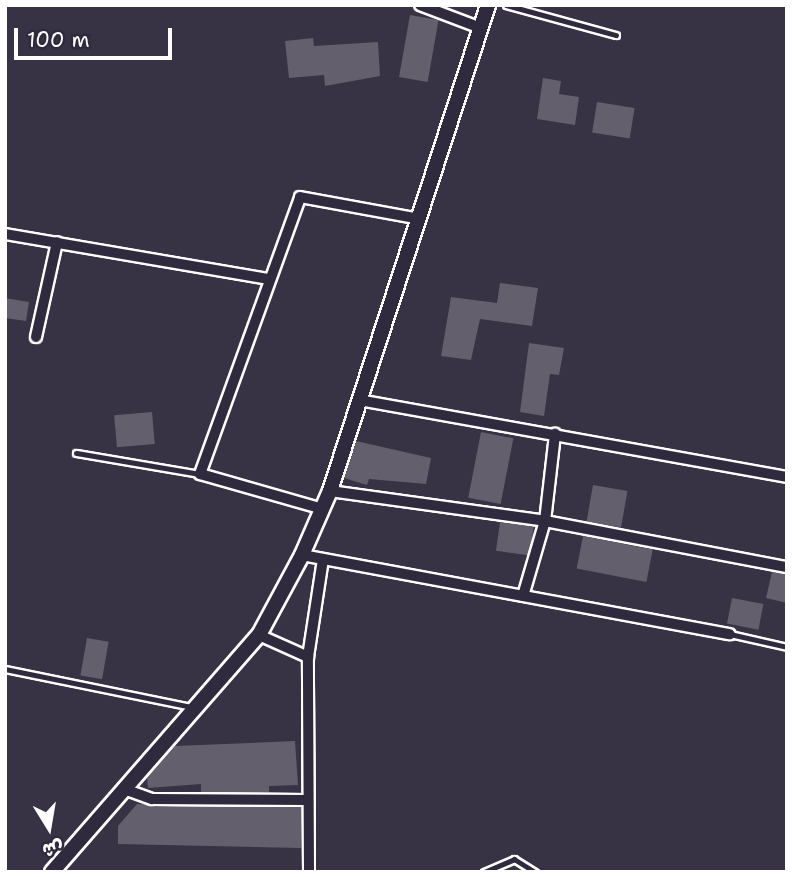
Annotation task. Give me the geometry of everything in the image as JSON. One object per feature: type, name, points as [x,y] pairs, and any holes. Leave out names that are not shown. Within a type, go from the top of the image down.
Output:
[{"type":"main road","points":[[52,872],[127,790],[259,635],[302,555],[330,491],[488,5]]},
{"type":"street","points":[[420,5],[481,28]]},
{"type":"street","points":[[323,509],[201,474],[267,279],[300,197],[420,219]]},
{"type":"street","points":[[5,234],[267,279]]},
{"type":"street","points":[[36,337],[57,242]]},
{"type":"street","points":[[359,400],[555,433],[787,477]]},
{"type":"street","points":[[523,596],[545,521],[555,433]]},
{"type":"street","points":[[330,491],[545,521],[787,567]]},
{"type":"street","points":[[302,555],[730,634]]},
{"type":"street","points":[[309,872],[308,656],[323,559]]},
{"type":"street","points":[[259,635],[308,656]]},
{"type":"street","points":[[127,790],[152,799],[307,800]]},
{"type":"lane","points":[[506,5],[617,36]]},
{"type":"lane","points":[[76,453],[201,474]]},
{"type":"lane","points":[[730,634],[787,647]]},
{"type":"lane","points":[[5,669],[195,708]]},
{"type":"lane","points":[[484,872],[514,859],[536,872]]},
{"type":"building","points":[[410,15],[439,20],[428,82],[399,77]]},
{"type":"building","points":[[313,38],[314,46],[378,42],[380,76],[325,86],[324,75],[289,78],[285,41]]},
{"type":"building","points":[[543,78],[561,81],[559,94],[579,97],[575,125],[537,119]]},
{"type":"building","points":[[597,102],[635,108],[630,139],[592,133]]},
{"type":"building","points":[[500,283],[538,288],[532,326],[480,319],[471,360],[441,356],[451,297],[497,303]]},
{"type":"building","points":[[5,298],[29,302],[26,321],[5,318]]},
{"type":"building","points":[[529,343],[564,348],[559,375],[550,374],[544,416],[520,412]]},
{"type":"building","points":[[152,412],[155,444],[117,447],[114,415]]},
{"type":"building","points":[[481,432],[513,438],[501,504],[468,498]]},
{"type":"building","points":[[356,441],[431,458],[426,484],[369,479],[367,485],[344,478]]},
{"type":"building","points":[[593,485],[627,491],[621,528],[587,521]]},
{"type":"building","points":[[500,522],[534,527],[530,555],[496,551]]},
{"type":"building","points":[[583,536],[653,550],[646,582],[577,568]]},
{"type":"building","points":[[772,572],[787,574],[787,603],[766,598]]},
{"type":"building","points":[[732,598],[763,604],[758,630],[727,624]]},
{"type":"building","points":[[87,638],[109,642],[102,679],[80,675]]},
{"type":"building","points":[[295,741],[298,785],[269,786],[269,792],[201,792],[201,784],[148,788],[147,778],[175,746]]},
{"type":"building","points":[[137,804],[301,807],[301,848],[118,844],[118,826]]}]
